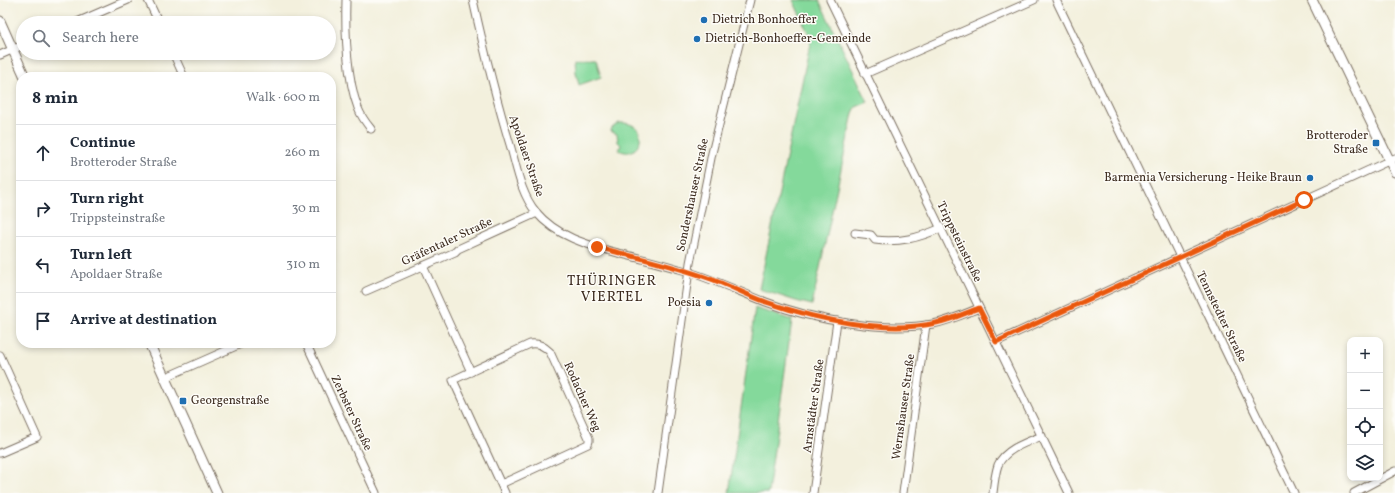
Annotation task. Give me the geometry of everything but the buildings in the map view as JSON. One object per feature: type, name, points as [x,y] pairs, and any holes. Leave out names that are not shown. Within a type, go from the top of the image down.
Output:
[{"type":"street","points":[[91,16],[128,0]]},
{"type":"street","points":[[148,0],[156,16]]},
{"type":"street","points":[[346,0],[346,34],[352,82],[358,109],[371,129]]},
{"type":"street","name":"Apoldaer Straße","points":[[473,0],[495,94],[517,170],[528,200],[537,213],[558,231],[579,242],[710,279],[768,303],[800,313],[837,321],[875,326],[926,325],[949,320],[979,308]]},
{"type":"street","name":"Sondershauser Straße","points":[[658,493],[689,272],[712,153],[750,0]]},
{"type":"street","name":"Trippsteinstraße","points":[[830,0],[1069,493]]},
{"type":"street","points":[[865,74],[1034,0]]},
{"type":"street","name":"Tennstedter Straße","points":[[1056,0],[1294,493]]},
{"type":"street","points":[[1312,0],[1392,159],[1395,172]]},
{"type":"street","points":[[0,21],[16,58]]},
{"type":"street","points":[[0,55],[16,48]]},
{"type":"street","points":[[17,60],[23,72]]},
{"type":"street","points":[[176,60],[182,72]]},
{"type":"street","points":[[996,342],[1392,159]]},
{"type":"street","name":"Gräfentaler Straße","points":[[366,291],[537,213]]},
{"type":"street","points":[[855,233],[871,235],[875,240],[897,241],[917,238],[941,228]]},
{"type":"street","points":[[423,266],[471,372],[453,380],[505,493]]},
{"type":"street","name":"Arnstädter Straße","points":[[813,493],[837,321]]},
{"type":"street","name":"Wernshauser Straße","points":[[903,493],[926,325]]},
{"type":"street","name":"Rodacher Weg","points":[[471,372],[530,344],[541,345],[550,352],[590,441],[588,444],[501,484]]},
{"type":"street","points":[[150,348],[217,493]]},
{"type":"street","points":[[164,378],[232,348]]},
{"type":"street","name":"Zerbster Straße","points":[[308,348],[376,493]]},
{"type":"street","points":[[0,355],[37,437],[0,453]]},
{"type":"street","points":[[993,493],[996,471],[1001,459],[1011,451],[1042,436]]},
{"type":"street","points":[[1354,493],[1395,471]]},
{"type":"green space","points":[[793,0],[819,0],[868,102],[856,107],[853,113],[812,305],[759,289],[811,39]]},
{"type":"green space","points":[[575,59],[596,59],[601,77],[579,85]]},
{"type":"green space","points":[[619,123],[630,124],[636,128],[640,134],[638,146],[633,151],[627,152],[619,150],[621,145],[618,142],[617,134],[610,131]]},
{"type":"green space","points":[[755,308],[792,320],[768,493],[729,493]]},
{"type":"place","name":"Dietrich Bonhoeffer","points":[[704,20]]},
{"type":"place","name":"Dietrich-Bonhoeffer-Gemeinde","points":[[697,39]]},
{"type":"place","name":"Brotteroder Straße","points":[[1376,143]]},
{"type":"place","name":"Barmenia Versicherung - Heike Braun","points":[[1310,178]]},
{"type":"place","name":"Poesia","points":[[709,303]]},
{"type":"place","name":"Georgenstraße","points":[[183,401]]},
{"type":"district","name":"THÜRINGER VIERTEL","points":[[612,290]]},
{"type":"route","points":[[597,247],[680,269],[710,279],[768,303],[800,313],[837,321],[875,326],[926,325],[949,320],[979,308],[996,342],[1304,200]]}]
